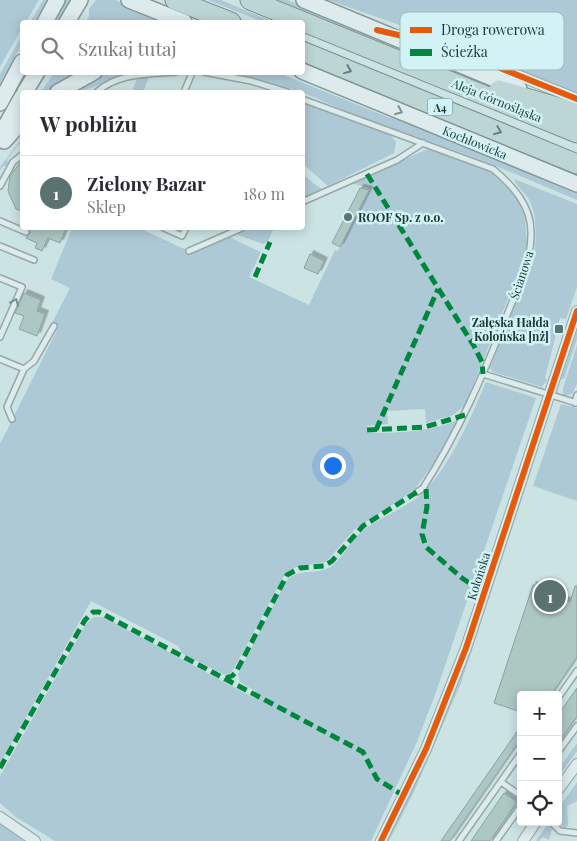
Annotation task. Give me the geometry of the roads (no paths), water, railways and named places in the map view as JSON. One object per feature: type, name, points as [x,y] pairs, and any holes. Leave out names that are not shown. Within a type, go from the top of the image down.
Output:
[{"type":"highway","points":[[175,0],[226,20]]},
{"type":"highway","name":"Aleja Górnośląska","points":[[250,0],[300,20]]},
{"type":"highway","name":"Aleja Górnośląska","points":[[305,22],[400,60]]},
{"type":"highway","name":"A4","points":[[305,52],[577,164]]},
{"type":"highway","points":[[424,70],[475,82],[577,113]]},
{"type":"highway","name":"Aleja Górnośląska","points":[[424,70],[577,133]]},
{"type":"main road","points":[[46,20],[57,0]]},
{"type":"main road","points":[[68,20],[80,0]]},
{"type":"main road","points":[[129,0],[179,20]]},
{"type":"main road","points":[[304,0],[400,40]]},
{"type":"main road","points":[[0,88],[20,63]]},
{"type":"main road","points":[[0,103],[20,65]]},
{"type":"main road","points":[[473,70],[577,113]]},
{"type":"main road","name":"Kochłowicka","points":[[305,73],[573,182]]},
{"type":"main road","points":[[26,90],[35,75]]},
{"type":"main road","points":[[62,90],[89,75]]},
{"type":"main road","points":[[0,113],[10,112],[20,102]]},
{"type":"main road","points":[[0,136],[20,102]]},
{"type":"main road","points":[[0,146],[20,123]]},
{"type":"street","points":[[377,30],[400,35]]},
{"type":"street","points":[[505,70],[577,99]]},
{"type":"street","name":"Kolońska","points":[[381,841],[426,749],[466,648],[577,311]]},
{"type":"street","points":[[562,785],[577,764]]},
{"type":"street","points":[[0,816],[35,841]]},
{"type":"street","points":[[523,841],[533,826]]},
{"type":"lane","points":[[100,90],[114,80],[150,75]]},
{"type":"lane","points":[[185,90],[191,75]]},
{"type":"lane","points":[[220,75],[252,81],[281,90]]},
{"type":"lane","name":"Ścianowa","points":[[305,100],[493,169],[509,182],[521,197],[528,213],[532,230],[530,252],[483,374],[446,452],[422,488],[417,492]]},
{"type":"lane","points":[[305,201],[396,160],[423,142]]},
{"type":"lane","points":[[0,186],[13,162],[20,157]]},
{"type":"lane","points":[[0,221],[20,229]]},
{"type":"lane","points":[[21,230],[26,232]]},
{"type":"lane","points":[[168,230],[182,236],[185,230]]},
{"type":"lane","points":[[189,251],[237,230]]},
{"type":"lane","points":[[0,246],[34,260]]},
{"type":"lane","points":[[0,278],[22,287],[0,337]]},
{"type":"lane","points":[[12,419],[7,407],[24,369],[34,361],[54,326]]},
{"type":"lane","points":[[0,359],[24,369]]},
{"type":"lane","points":[[483,374],[576,403],[577,394]]},
{"type":"lane","points":[[562,692],[577,671]]},
{"type":"lane","points":[[562,747],[577,726]]},
{"type":"lane","points":[[459,841],[517,759]]},
{"type":"lane","points":[[501,782],[517,793]]},
{"type":"lane","points":[[496,841],[517,812]]},
{"type":"lane","points":[[555,826],[560,831],[577,833]]},
{"type":"lane","points":[[567,832],[568,841]]},
{"type":"place","name":"ROOF Sp. z o.o.","points":[[348,217]]},
{"type":"place","name":"Załęska Hałda Kolońska [nż]","points":[[559,329]]},
{"type":"place","name":"Zielony Bazar","points":[[550,596]]}]
